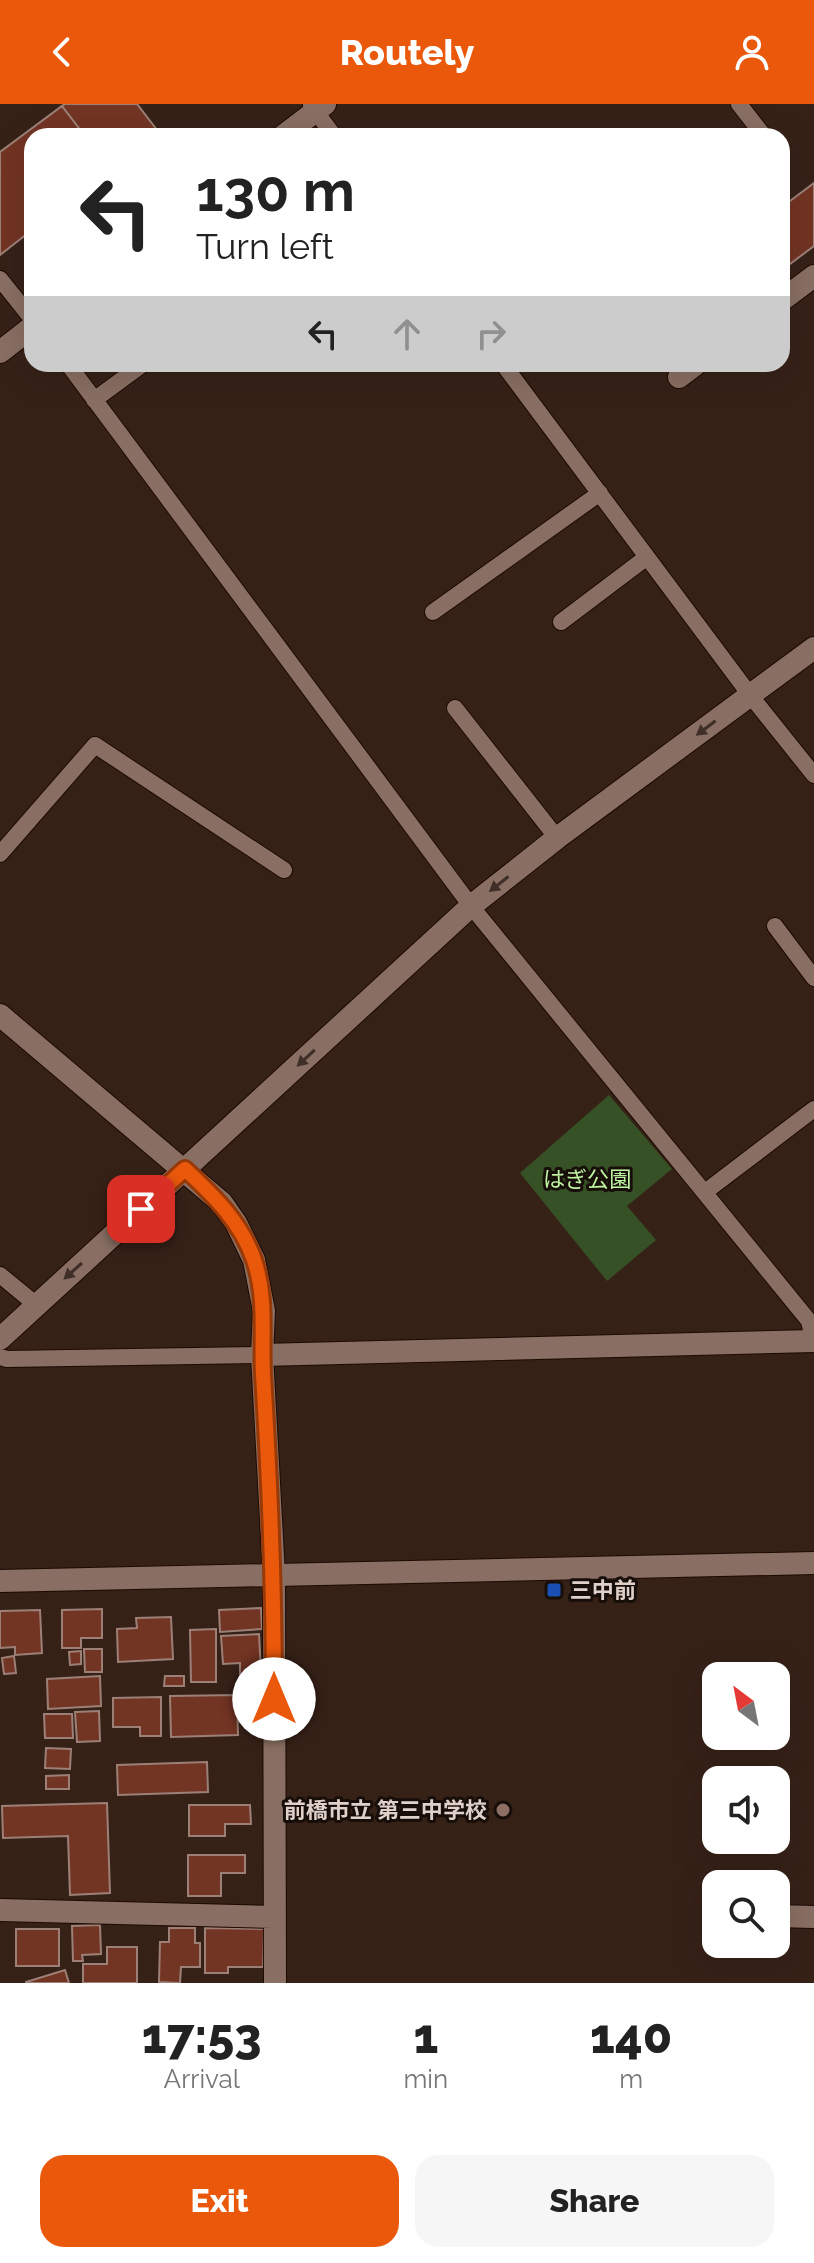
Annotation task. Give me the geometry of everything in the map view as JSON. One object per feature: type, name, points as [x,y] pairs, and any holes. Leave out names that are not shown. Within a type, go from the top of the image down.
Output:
[{"type":"street","points":[[292,128],[317,106]]},
{"type":"street","points":[[790,294],[814,276]]},
{"type":"street","points":[[0,352],[24,333]]},
{"type":"street","points":[[0,1339],[471,906],[557,838],[814,648]]},
{"type":"street","points":[[0,1015],[222,1203],[247,1243],[258,1275],[263,1303],[262,1355],[274,1575],[275,1983]]},
{"type":"street","points":[[262,1355],[814,1342]]},
{"type":"street","points":[[0,1581],[814,1563]]},
{"type":"street","points":[[0,1910],[273,1917]]},
{"type":"street","points":[[790,1916],[814,1917]]},
{"type":"lane","points":[[739,104],[758,128]]},
{"type":"lane","points":[[317,106],[329,128]]},
{"type":"lane","points":[[0,279],[24,309]]},
{"type":"lane","points":[[74,372],[471,906],[809,1321],[814,1342]]},
{"type":"lane","points":[[94,400],[132,372]]},
{"type":"lane","points":[[509,372],[750,695],[814,775]]},
{"type":"lane","points":[[433,612],[600,493]]},
{"type":"lane","points":[[561,622],[647,557]]},
{"type":"lane","points":[[455,708],[557,838]]},
{"type":"lane","points":[[0,854],[95,745],[284,870]]},
{"type":"lane","points":[[775,926],[814,978]]},
{"type":"lane","points":[[705,1192],[814,1109]]},
{"type":"lane","points":[[0,1275],[28,1298],[34,1307]]},
{"type":"lane","points":[[0,1357],[262,1355]]},
{"type":"green space","name":"はぎ公園","points":[[609,1095],[672,1169],[627,1206],[656,1240],[607,1281],[520,1173]]},
{"type":"building","points":[[137,104],[155,128],[79,128],[62,106]]},
{"type":"building","points":[[62,106],[79,128],[32,128]]},
{"type":"building","points":[[24,134],[24,236],[0,255],[0,152]]},
{"type":"building","points":[[814,183],[814,246],[790,264],[790,201]]},
{"type":"building","points":[[261,1608],[262,1629],[220,1632],[219,1610]]},
{"type":"building","points":[[102,1609],[102,1638],[81,1638],[81,1648],[62,1648],[62,1610]]},
{"type":"building","points":[[40,1610],[42,1653],[15,1655],[15,1647],[0,1648],[0,1611]]},
{"type":"building","points":[[171,1617],[173,1659],[118,1662],[117,1629],[137,1628],[136,1618]]},
{"type":"building","points":[[216,1629],[216,1682],[191,1682],[190,1630]]},
{"type":"building","points":[[259,1634],[261,1672],[240,1674],[240,1663],[223,1664],[221,1636]]},
{"type":"building","points":[[84,1649],[102,1649],[102,1672],[85,1672]]},
{"type":"building","points":[[81,1651],[81,1664],[70,1665],[69,1652]]},
{"type":"building","points":[[14,1656],[16,1673],[4,1674],[2,1658]]},
{"type":"building","points":[[100,1676],[101,1706],[48,1709],[47,1679]]},
{"type":"building","points":[[165,1676],[184,1676],[184,1686],[164,1686]]},
{"type":"building","points":[[237,1695],[238,1735],[171,1737],[170,1696]]},
{"type":"building","points":[[161,1697],[161,1736],[140,1736],[140,1727],[113,1727],[113,1698]]},
{"type":"building","points":[[99,1711],[100,1741],[77,1742],[75,1712]]},
{"type":"building","points":[[44,1714],[72,1714],[73,1738],[45,1738]]},
{"type":"building","points":[[46,1748],[71,1749],[70,1769],[45,1768]]},
{"type":"building","points":[[207,1762],[208,1792],[118,1795],[117,1765]]},
{"type":"building","points":[[69,1775],[69,1789],[46,1789],[46,1776]]},
{"type":"building","points":[[107,1803],[110,1893],[70,1895],[68,1836],[3,1838],[2,1806]]},
{"type":"building","points":[[189,1805],[250,1805],[251,1824],[225,1824],[225,1836],[189,1836]]},
{"type":"building","points":[[188,1855],[245,1855],[245,1873],[221,1873],[221,1896],[188,1896]]},
{"type":"building","points":[[100,1925],[101,1954],[82,1955],[83,1961],[73,1961],[72,1926]]},
{"type":"building","points":[[169,1928],[195,1928],[195,1943],[200,1943],[200,1967],[181,1967],[180,1983],[159,1982],[160,1942],[169,1942]]},
{"type":"building","points":[[205,1928],[264,1929],[263,1967],[228,1967],[228,1973],[205,1973]]},
{"type":"building","points":[[16,1929],[59,1929],[59,1966],[16,1966]]},
{"type":"building","points":[[107,1947],[137,1947],[137,1983],[83,1983],[83,1964],[107,1964]]},
{"type":"building","points":[[65,1970],[69,1983],[26,1983],[26,1982]]},
{"type":"place","name":"三中前","points":[[554,1590]]},
{"type":"place","name":"前橋市立 第三中学校","points":[[503,1810]]},
{"type":"route","points":[[141,1209],[185,1169],[222,1203],[236,1223],[254,1260],[264,1311],[262,1355],[274,1575],[274,1699]]}]
